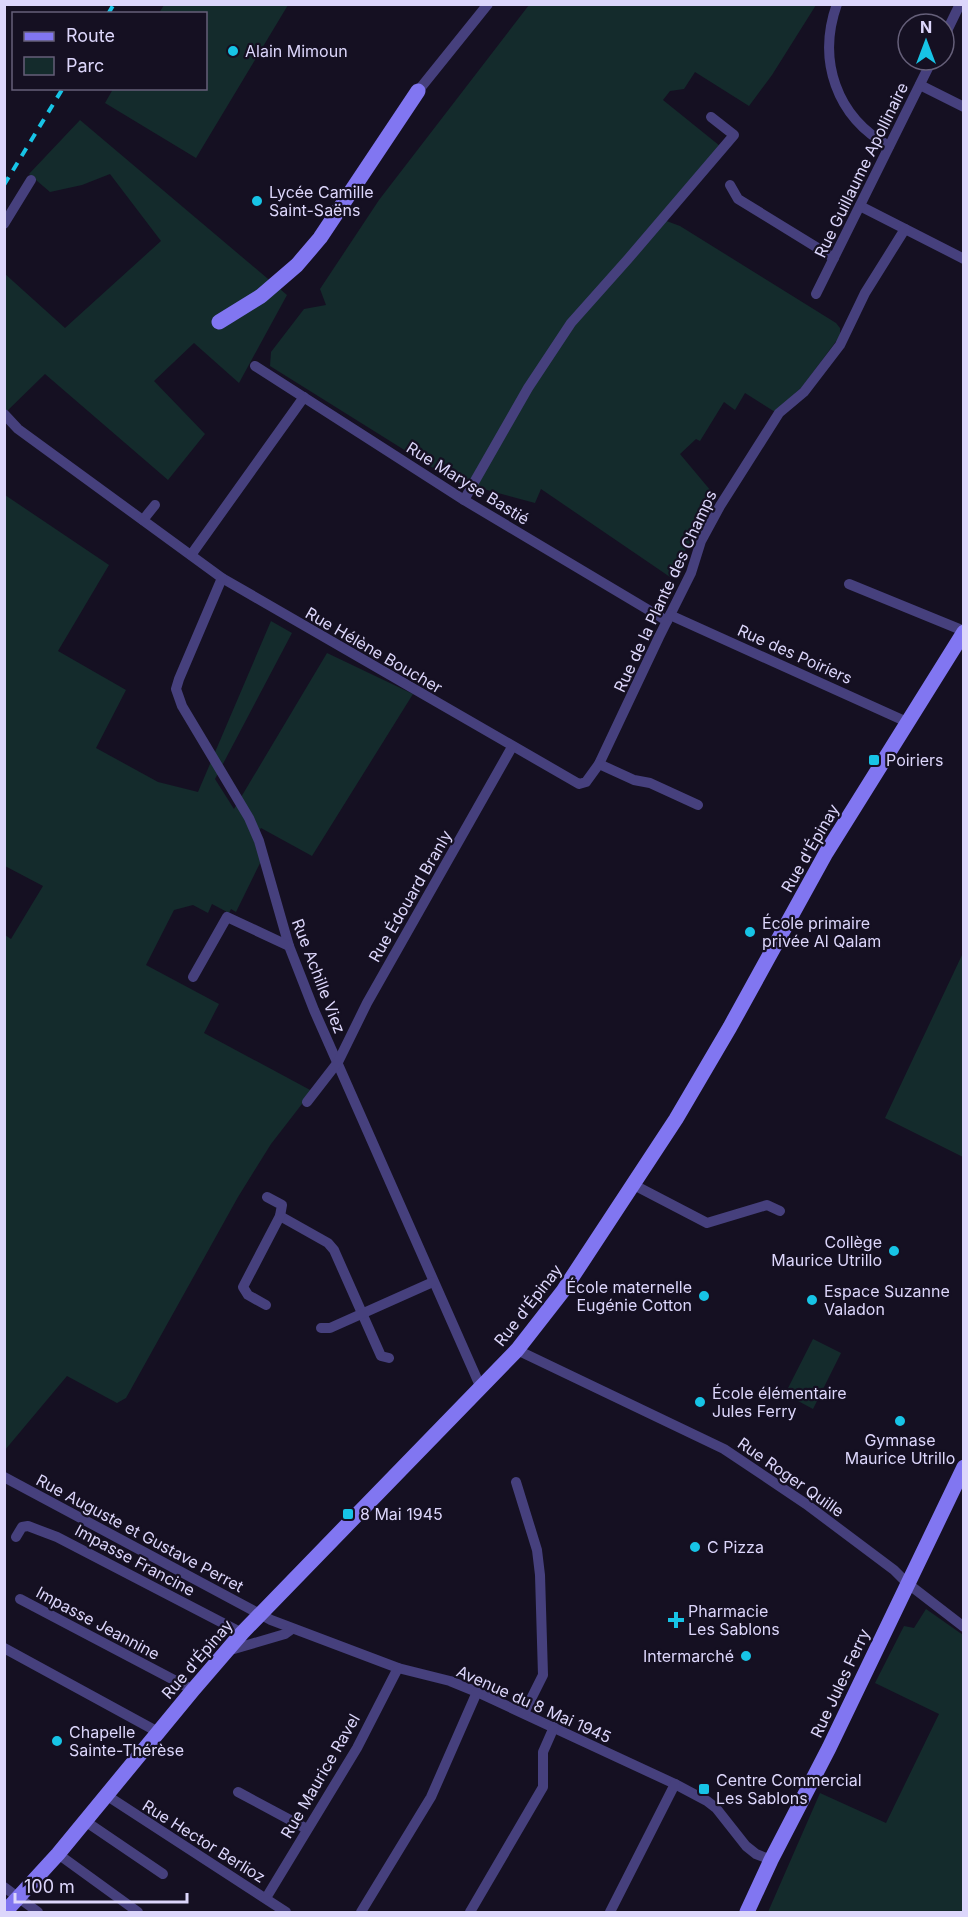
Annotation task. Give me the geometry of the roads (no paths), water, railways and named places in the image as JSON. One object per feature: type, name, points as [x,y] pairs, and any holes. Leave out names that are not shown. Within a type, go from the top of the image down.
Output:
[{"type":"main road","points":[[219,322],[261,296],[297,265],[320,238],[418,91]]},
{"type":"main road","name":"Rue d'Épinay","points":[[5,1912],[58,1854],[242,1633],[517,1350],[563,1291],[676,1119],[826,853],[963,631]]},
{"type":"main road","name":"Rue Jules Ferry","points":[[747,1912],[829,1748],[963,1467]]},
{"type":"street","points":[[418,91],[488,4]]},
{"type":"street","points":[[837,4],[829,38],[831,71],[836,86],[851,114],[863,129],[889,146]]},
{"type":"street","name":"Rue Guillaume Apollinaire","points":[[816,294],[926,72]]},
{"type":"street","points":[[920,85],[963,107]]},
{"type":"street","points":[[464,500],[528,388],[571,323],[734,135],[711,117]]},
{"type":"street","points":[[4,224],[31,180]]},
{"type":"street","points":[[730,185],[738,199],[834,258]]},
{"type":"street","points":[[860,206],[963,259]]},
{"type":"street","name":"Rue de la Plante des Champs","points":[[512,747],[579,784],[586,782],[599,764],[691,573],[701,541],[736,479],[779,413],[804,392],[840,345],[865,293],[905,229]]},
{"type":"street","name":"Rue Maryse Bastié","points":[[255,366],[464,500],[668,618]]},
{"type":"street","points":[[191,555],[304,397]]},
{"type":"street","points":[[4,414],[18,429],[222,578]]},
{"type":"street","points":[[143,520],[155,505]]},
{"type":"street","name":"Rue Hélène Boucher","points":[[222,578],[512,747]]},
{"type":"street","name":"Rue Achille Viez","points":[[222,578],[179,679],[176,689],[177,697],[249,818],[267,866],[289,946],[314,1010],[481,1388]]},
{"type":"street","points":[[849,584],[963,631]]},
{"type":"street","name":"Rue des Poiriers","points":[[668,618],[907,722]]},
{"type":"street","name":"Rue Édouard Branly","points":[[307,1102],[338,1062],[367,1003],[512,747]]},
{"type":"street","points":[[599,764],[634,780],[650,783],[698,805]]},
{"type":"street","points":[[193,977],[227,917],[289,946]]},
{"type":"street","points":[[634,1185],[707,1223],[767,1205],[780,1211]]},
{"type":"street","points":[[266,1305],[248,1295],[243,1287],[280,1216],[282,1204],[267,1197]]},
{"type":"street","points":[[280,1216],[328,1243],[334,1250],[381,1356],[389,1358]]},
{"type":"street","points":[[321,1328],[330,1328],[434,1282]]},
{"type":"street","name":"Rue Roger Quille","points":[[517,1350],[724,1449],[806,1504],[894,1570],[963,1627]]},
{"type":"street","name":"Rue Auguste et Gustave Perret","points":[[4,1478],[261,1615]]},
{"type":"street","points":[[516,1482],[537,1550],[540,1575],[543,1675],[524,1713]]},
{"type":"street","name":"Impasse Francine","points":[[16,1538],[22,1527],[28,1526],[57,1537],[242,1633]]},
{"type":"street","name":"Impasse Jeannine","points":[[20,1599],[193,1690]]},
{"type":"street","name":"Avenue du 8 Mai 1945","points":[[261,1615],[292,1629],[398,1668],[450,1681],[477,1692],[675,1784],[716,1808],[746,1846],[756,1854],[771,1860]]},
{"type":"street","points":[[226,1651],[285,1634],[292,1629]]},
{"type":"street","points":[[4,1648],[158,1732]]},
{"type":"street","name":"Rue Maurice Ravel","points":[[266,1898],[357,1748],[398,1668]]},
{"type":"street","points":[[361,1912],[431,1797],[477,1692]]},
{"type":"street","points":[[470,1912],[543,1787],[543,1752],[554,1727]]},
{"type":"street","points":[[610,1912],[675,1784]]},
{"type":"street","points":[[238,1792],[308,1829]]},
{"type":"street","name":"Rue Hector Berlioz","points":[[106,1795],[286,1912]]},
{"type":"street","points":[[85,1821],[164,1874]]},
{"type":"street","points":[[58,1854],[138,1912]]},
{"type":"street","points":[[4,1887],[38,1912]]},
{"type":"railway","points":[[109,12],[114,4]]},
{"type":"railway","points":[[4,185],[62,90]]},
{"type":"place","name":"Alain Mimoun","points":[[233,51]]},
{"type":"place","name":"Lycée Camille Saint-Saëns","points":[[257,201]]},
{"type":"place","name":"Poiriers","points":[[874,760]]},
{"type":"place","name":"École primaire privée Al Qalam","points":[[750,932]]},
{"type":"place","name":"Collège Maurice Utrillo","points":[[894,1251]]},
{"type":"place","name":"École maternelle Eugénie Cotton","points":[[704,1296]]},
{"type":"place","name":"Espace Suzanne Valadon","points":[[812,1300]]},
{"type":"place","name":"École élémentaire Jules Ferry","points":[[700,1402]]},
{"type":"place","name":"Gymnase Maurice Utrillo","points":[[900,1421]]},
{"type":"place","name":"8 Mai 1945","points":[[348,1514]]},
{"type":"place","name":"C Pizza","points":[[695,1547]]},
{"type":"place","name":"Pharmacie Les Sablons","points":[[676,1620]]},
{"type":"place","name":"Intermarché","points":[[746,1656]]},
{"type":"place","name":"Chapelle Sainte-Thérèse","points":[[57,1741]]},
{"type":"place","name":"Centre Commercial Les Sablons","points":[[704,1789]]}]
